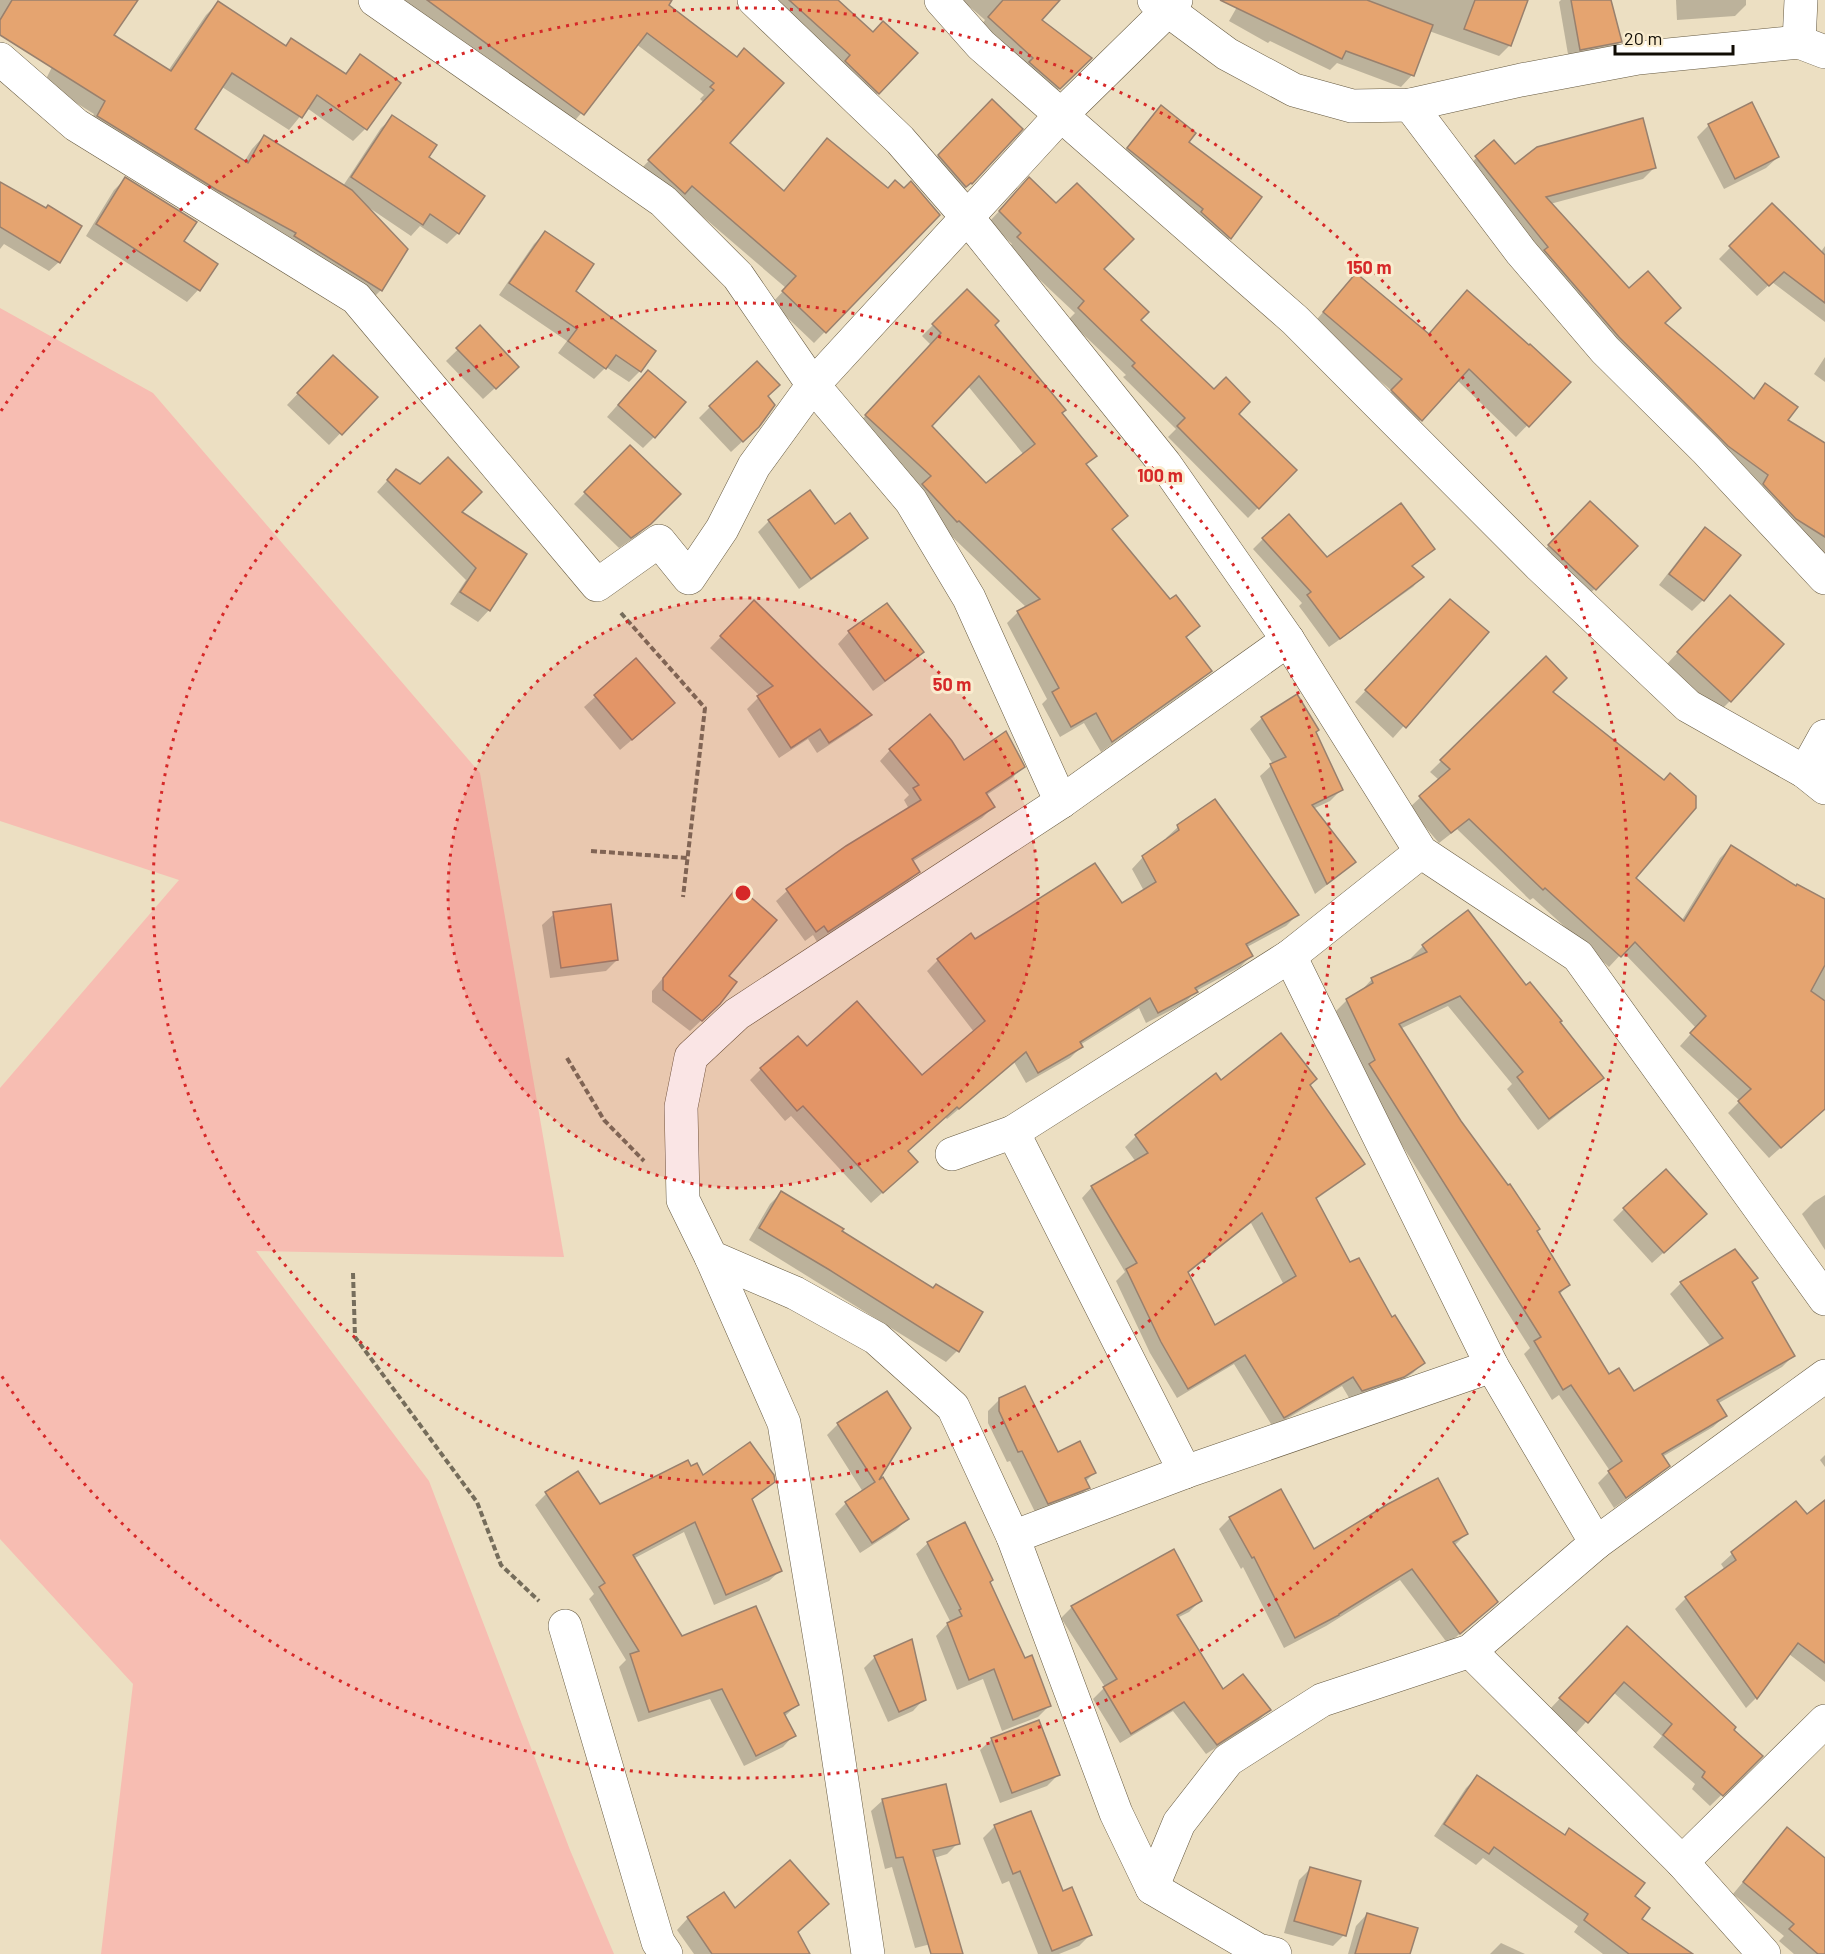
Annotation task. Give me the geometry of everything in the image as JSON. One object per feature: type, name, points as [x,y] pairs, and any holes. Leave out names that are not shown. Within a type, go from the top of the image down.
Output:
[{"type":"street","points":[[375,0],[663,201],[738,276],[813,385],[917,510],[969,598],[1061,802]]},
{"type":"street","points":[[754,0],[900,140],[967,217],[1165,464],[1288,640],[1421,852],[1578,956],[1825,1299]]},
{"type":"street","points":[[941,0],[981,45],[1295,320],[1540,566],[1688,706],[1815,780],[1825,736]]},
{"type":"street","points":[[0,59],[76,125],[356,298],[597,585],[659,541],[689,578],[722,529],[754,466],[813,385],[1166,4],[1227,54],[1294,90],[1352,106],[1410,105],[1521,80],[1638,58],[1812,47],[1801,0]]},
{"type":"street","points":[[1410,105],[1521,252],[1605,350],[1706,450],[1825,578]]},
{"type":"street","points":[[868,1954],[826,1675],[784,1423],[711,1257],[683,1200],[681,1107],[692,1057],[737,1014],[1061,802],[1288,640]]},
{"type":"street","points":[[952,1155],[1013,1132],[1290,956],[1421,852]]},
{"type":"street","points":[[1290,956],[1492,1366],[1596,1543]]},
{"type":"street","points":[[1013,1132],[1185,1472]]},
{"type":"street","points":[[711,1257],[795,1293],[876,1338],[953,1407],[1013,1537],[1116,1813],[1152,1888],[1258,1950],[1275,1954]]},
{"type":"street","points":[[1013,1537],[1185,1472],[1492,1366]]},
{"type":"street","points":[[1152,1888],[1179,1823],[1228,1760],[1322,1700],[1470,1651],[1596,1543],[1825,1376]]},
{"type":"street","points":[[565,1626],[658,1942],[666,1954]]},
{"type":"street","points":[[1470,1651],[1682,1862],[1764,1954]]},
{"type":"street","points":[[1682,1862],[1825,1721]]},
{"type":"path","points":[[597,585],[705,708],[683,897]]},
{"type":"path","points":[[591,851],[687,858]]},
{"type":"path","points":[[567,1058],[604,1120]]},
{"type":"path","points":[[353,1273],[355,1337],[477,1502],[501,1565],[565,1626]]},
{"type":"shaded area","points":[[0,308],[153,393],[480,773],[564,1257],[256,1251],[429,1481],[570,1850],[614,1954],[101,1954],[133,1684],[0,1539],[0,1088],[179,880],[0,821]]},
{"type":"building","points":[[12,0],[138,0],[114,35],[171,71],[218,1],[286,46],[291,38],[346,74],[360,54],[401,83],[367,130],[317,95],[302,118],[232,73],[195,129],[248,163],[264,135],[352,190],[408,249],[382,291],[294,236],[296,233],[217,190],[97,116],[105,101],[0,35],[0,20]]},
{"type":"building","points":[[427,0],[672,0],[669,5],[737,57],[744,48],[784,83],[730,143],[784,191],[827,138],[888,188],[895,180],[904,188],[911,181],[940,215],[826,333],[782,291],[796,276],[692,186],[685,194],[648,160],[714,90],[710,87],[714,83],[647,33],[584,115]]},
{"type":"building","points":[[789,0],[838,0],[873,32],[883,21],[918,53],[879,94],[845,61],[850,55]]},
{"type":"building","points":[[1003,0],[1060,0],[1042,20],[1092,58],[1060,89],[1029,62],[1033,58],[988,17]]},
{"type":"building","points":[[1220,0],[1367,0],[1433,25],[1414,76],[1346,51],[1342,59]]},
{"type":"building","points":[[1475,0],[1528,0],[1511,46],[1464,29]]},
{"type":"building","points":[[1571,0],[1611,0],[1622,42],[1580,50]]},
{"type":"building","points":[[992,99],[1023,129],[972,184],[966,187],[938,155]]},
{"type":"building","points":[[1752,102],[1779,157],[1735,179],[1708,124]]},
{"type":"building","points":[[1161,105],[1196,133],[1189,142],[1262,197],[1231,239],[1201,212],[1203,209],[1127,148]]},
{"type":"building","points":[[392,115],[437,145],[429,157],[485,196],[459,234],[430,214],[423,225],[351,177]]},
{"type":"building","points":[[1643,118],[1656,168],[1546,197],[1629,288],[1648,271],[1681,308],[1665,323],[1754,399],[1765,383],[1798,407],[1788,420],[1825,443],[1825,537],[1796,519],[1763,484],[1768,475],[1728,446],[1619,337],[1544,250],[1548,247],[1475,156],[1494,140],[1515,164],[1537,147]]},
{"type":"building","points":[[125,177],[197,222],[184,241],[218,264],[200,291],[96,224]]},
{"type":"building","points":[[1029,177],[1056,203],[1077,183],[1134,239],[1104,269],[1149,312],[1141,320],[1214,389],[1226,377],[1250,402],[1239,414],[1297,470],[1259,509],[1177,426],[1185,418],[1132,366],[1135,363],[1078,308],[1084,301],[1017,237],[1021,233],[999,211]]},
{"type":"building","points":[[0,182],[46,208],[48,205],[82,226],[60,263],[0,227]]},
{"type":"building","points":[[1772,203],[1825,255],[1825,303],[1784,272],[1769,286],[1729,246]]},
{"type":"building","points":[[545,231],[594,264],[576,291],[656,351],[641,372],[616,355],[606,369],[568,341],[577,329],[509,283]]},
{"type":"building","points":[[1356,273],[1429,334],[1467,290],[1571,382],[1529,427],[1469,369],[1422,421],[1391,390],[1402,379],[1323,312]]},
{"type":"building","points":[[967,289],[999,321],[995,325],[1066,410],[1062,413],[1097,456],[1086,464],[1128,516],[1112,529],[1170,599],[1176,595],[1200,626],[1186,637],[1212,671],[1112,742],[1096,713],[1071,727],[1052,692],[1059,688],[1017,611],[1040,599],[959,521],[957,522],[922,484],[931,476],[865,415],[941,333],[932,324]],"holes":[[[979,376],[1035,444],[986,483],[932,426]]]},
{"type":"building","points":[[480,325],[519,367],[496,389],[456,348]]},
{"type":"building","points":[[333,355],[378,397],[342,435],[297,393]]},
{"type":"building","points":[[757,361],[780,385],[768,396],[775,405],[759,427],[743,442],[709,406]]},
{"type":"building","points":[[648,370],[686,402],[655,438],[618,405]]},
{"type":"building","points":[[630,445],[681,494],[651,524],[631,538],[584,492]]},
{"type":"building","points":[[448,457],[482,492],[462,512],[527,554],[490,611],[460,592],[476,568],[387,480],[396,469],[420,484]]},
{"type":"building","points":[[810,490],[835,524],[850,513],[868,538],[811,579],[768,520]]},
{"type":"building","points":[[1590,501],[1638,546],[1596,590],[1548,545]]},
{"type":"building","points":[[1401,503],[1435,549],[1412,566],[1424,577],[1340,639],[1307,595],[1311,592],[1262,538],[1289,514],[1327,557]]},
{"type":"building","points":[[1705,527],[1741,555],[1704,601],[1669,574]]},
{"type":"building","points":[[1730,595],[1784,644],[1731,702],[1677,652]]},
{"type":"building","points":[[1450,599],[1489,632],[1406,728],[1365,690]]},
{"type":"building","points":[[754,600],[872,715],[829,743],[820,729],[791,748],[757,696],[773,686],[720,636]]},
{"type":"building","points":[[887,603],[924,652],[885,681],[848,631]]},
{"type":"building","points":[[1546,656],[1567,678],[1553,692],[1664,780],[1670,773],[1696,796],[1696,808],[1636,878],[1684,921],[1731,845],[1796,886],[1797,884],[1825,899],[1825,965],[1811,991],[1825,1001],[1825,1109],[1781,1148],[1738,1101],[1751,1089],[1690,1033],[1706,1016],[1635,942],[1621,957],[1545,888],[1543,890],[1469,819],[1451,833],[1419,796],[1450,769],[1440,760]]},
{"type":"building","points":[[636,658],[675,703],[632,740],[594,695]]},
{"type":"building","points":[[1297,694],[1319,730],[1316,732],[1343,790],[1312,805],[1356,862],[1327,884],[1270,764],[1286,757],[1261,717]]},
{"type":"building","points":[[930,714],[964,760],[1006,731],[1025,767],[986,793],[995,807],[912,859],[920,872],[828,932],[824,926],[816,932],[786,889],[846,846],[921,800],[913,788],[919,785],[889,749]]},
{"type":"building","points":[[1215,799],[1299,915],[1246,944],[1253,956],[1195,988],[1198,992],[1158,1013],[1150,998],[1080,1042],[1083,1047],[1038,1073],[1026,1052],[959,1109],[957,1107],[908,1151],[918,1162],[883,1193],[803,1106],[797,1111],[760,1068],[798,1036],[807,1046],[857,1001],[922,1075],[985,1021],[937,959],[971,933],[975,939],[1095,863],[1122,903],[1156,882],[1142,856],[1179,830],[1177,825]]},
{"type":"building","points":[[738,886],[777,920],[729,976],[737,982],[720,1004],[702,1021],[663,990],[663,978]]},
{"type":"building","points":[[611,904],[618,960],[561,968],[553,912]]},
{"type":"building","points":[[1468,910],[1526,985],[1530,982],[1562,1021],[1560,1022],[1604,1078],[1549,1119],[1517,1077],[1523,1072],[1460,996],[1399,1024],[1461,1121],[1508,1185],[1510,1184],[1540,1229],[1537,1231],[1570,1285],[1559,1292],[1609,1374],[1619,1368],[1634,1391],[1723,1338],[1680,1282],[1735,1249],[1758,1278],[1752,1282],[1795,1356],[1717,1400],[1727,1416],[1662,1454],[1670,1466],[1626,1498],[1608,1471],[1622,1461],[1571,1385],[1563,1390],[1534,1341],[1541,1337],[1369,1064],[1375,1060],[1346,999],[1373,983],[1371,978],[1427,952],[1422,945]]},
{"type":"building","points":[[1281,1033],[1317,1079],[1310,1085],[1365,1164],[1316,1198],[1350,1262],[1359,1258],[1392,1317],[1395,1315],[1425,1363],[1404,1377],[1362,1391],[1353,1377],[1284,1418],[1245,1355],[1188,1389],[1161,1342],[1126,1269],[1137,1263],[1091,1186],[1148,1153],[1135,1135],[1216,1073],[1221,1080]],"holes":[[[1262,1213],[1296,1276],[1215,1325],[1188,1272]]]},
{"type":"building","points":[[1666,1169],[1707,1214],[1664,1253],[1623,1208]]},
{"type":"building","points":[[781,1191],[844,1229],[842,1231],[933,1288],[936,1284],[983,1312],[959,1352],[759,1228]]},
{"type":"building","points":[[1025,1386],[1058,1452],[1080,1441],[1096,1473],[1085,1478],[1090,1488],[1048,1504],[1022,1451],[1018,1452],[999,1411],[999,1398]]},
{"type":"building","points":[[887,1391],[911,1428],[879,1480],[883,1477],[909,1519],[872,1543],[845,1502],[875,1482],[837,1423]]},
{"type":"building","points":[[750,1442],[774,1475],[775,1482],[752,1499],[782,1571],[726,1595],[695,1522],[633,1555],[682,1636],[756,1606],[799,1705],[784,1713],[796,1736],[756,1756],[722,1689],[649,1712],[630,1654],[639,1651],[599,1587],[605,1583],[545,1492],[578,1471],[600,1504],[688,1460],[691,1466],[697,1463],[703,1475]]},
{"type":"building","points":[[1438,1478],[1468,1534],[1453,1542],[1498,1602],[1460,1634],[1412,1569],[1339,1615],[1295,1638],[1254,1557],[1252,1558],[1229,1517],[1281,1489],[1314,1549],[1388,1504]]},
{"type":"building","points":[[1825,1500],[1825,1663],[1798,1643],[1757,1699],[1685,1597],[1736,1560],[1731,1552],[1796,1501],[1807,1514]]},
{"type":"building","points":[[965,1522],[993,1580],[990,1582],[1025,1658],[1032,1655],[1051,1706],[1013,1720],[994,1669],[969,1680],[947,1623],[962,1616],[959,1610],[961,1609],[927,1542]]},
{"type":"building","points":[[1174,1549],[1202,1601],[1177,1615],[1223,1689],[1243,1674],[1271,1710],[1217,1745],[1184,1702],[1131,1734],[1103,1687],[1117,1679],[1071,1606]]},
{"type":"building","points":[[1627,1626],[1736,1727],[1734,1730],[1763,1756],[1723,1796],[1702,1777],[1705,1772],[1663,1735],[1672,1724],[1624,1682],[1588,1723],[1559,1698]]},
{"type":"building","points":[[912,1639],[926,1700],[899,1712],[874,1656]]},
{"type":"building","points":[[1039,1720],[1060,1775],[1012,1793],[991,1738]]},
{"type":"building","points":[[1477,1775],[1565,1835],[1569,1828],[1645,1883],[1635,1896],[1650,1908],[1642,1919],[1693,1954],[1629,1954],[1584,1920],[1588,1914],[1494,1847],[1489,1854],[1444,1824]]},
{"type":"building","points":[[946,1784],[960,1844],[933,1850],[963,1954],[931,1954],[903,1857],[896,1858],[882,1799]]},
{"type":"building","points":[[1031,1811],[1063,1891],[1072,1887],[1092,1935],[1052,1951],[1020,1871],[1013,1874],[994,1825]]},
{"type":"building","points":[[1787,1827],[1825,1858],[1825,1954],[1818,1954],[1789,1929],[1794,1924],[1743,1882]]},
{"type":"building","points":[[790,1860],[829,1904],[798,1932],[810,1954],[712,1954],[687,1917],[724,1892],[735,1908]]},
{"type":"building","points":[[1310,1867],[1361,1881],[1346,1936],[1294,1921]]},
{"type":"building","points":[[1367,1913],[1418,1928],[1410,1954],[1355,1954]]}]
